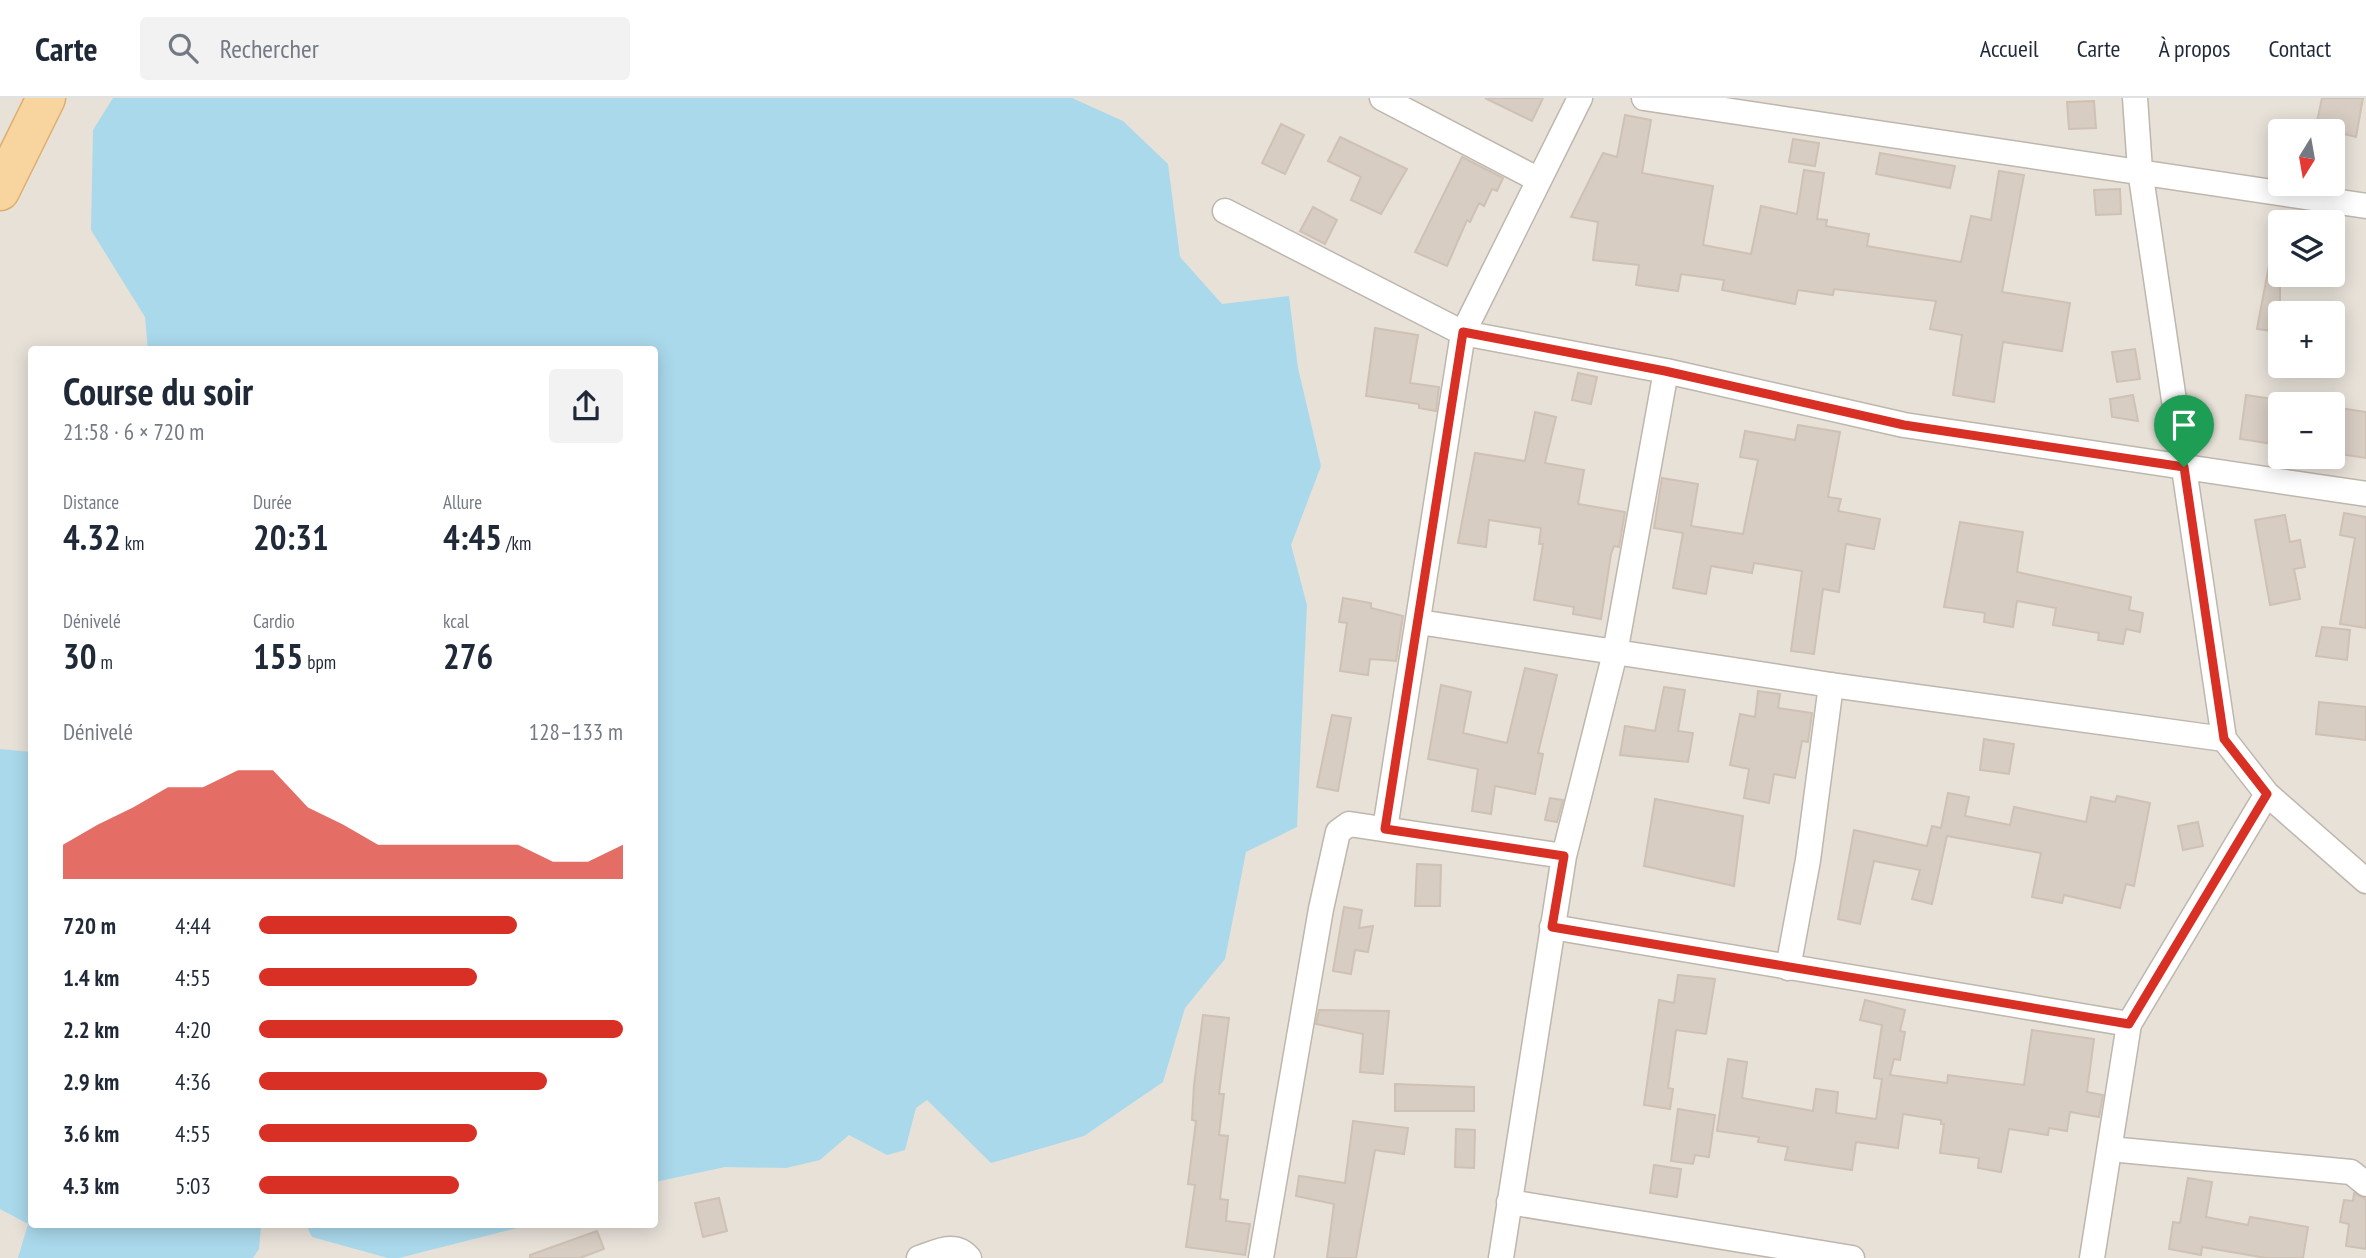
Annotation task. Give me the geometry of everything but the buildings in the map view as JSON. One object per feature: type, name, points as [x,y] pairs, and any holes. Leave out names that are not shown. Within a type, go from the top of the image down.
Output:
[{"type":"main road","points":[[0,191],[46,98]]},
{"type":"street","points":[[1382,98],[1539,180]]},
{"type":"street","points":[[1385,829],[1463,332],[1580,98]]},
{"type":"street","points":[[1644,98],[2140,170],[2366,206]]},
{"type":"street","points":[[2135,98],[2140,170],[2224,739],[2267,794],[2366,881]]},
{"type":"street","points":[[1225,211],[1463,332],[1665,371],[1904,425],[2366,494]]},
{"type":"street","points":[[1501,1258],[1564,856],[1615,653],[1665,371]]},
{"type":"street","points":[[1419,622],[1831,685],[2224,739]]},
{"type":"street","points":[[1788,968],[1808,860],[1831,685]]},
{"type":"street","points":[[2092,1258],[2129,1024],[2267,794]]},
{"type":"street","points":[[1261,1258],[1335,840],[1349,824],[1564,856]]},
{"type":"street","points":[[1552,927],[2129,1024]]},
{"type":"street","points":[[2110,1149],[2351,1172],[2366,1184]]},
{"type":"street","points":[[1509,1202],[1853,1258]]},
{"type":"street","points":[[919,1258],[948,1248],[964,1251],[970,1258]]},
{"type":"shaded area","points":[[0,98],[2366,98],[2366,1258],[0,1258]]},
{"type":"water","points":[[113,98],[1072,98],[1123,121],[1168,164],[1180,257],[1222,304],[1289,296],[1298,368],[1321,466],[1291,545],[1307,605],[1297,827],[1246,852],[1225,959],[1185,1008],[1163,1082],[1084,1136],[991,1163],[927,1100],[916,1108],[905,1150],[887,1155],[849,1135],[820,1160],[786,1168],[725,1167],[658,1181],[658,346],[148,346],[145,317],[91,230],[93,130]]},
{"type":"water","points":[[0,749],[28,752],[28,1224],[0,1209]]},
{"type":"water","points":[[28,1224],[28,1228],[261,1228],[259,1249],[253,1258],[18,1258]]},
{"type":"water","points":[[308,1228],[517,1228],[399,1258],[388,1258],[312,1237]]},
{"type":"route","points":[[1463,332],[1665,371],[1904,425],[2184,467],[2224,739],[2267,794],[2129,1024],[1552,927],[1564,856],[1385,829],[1463,332]]}]
